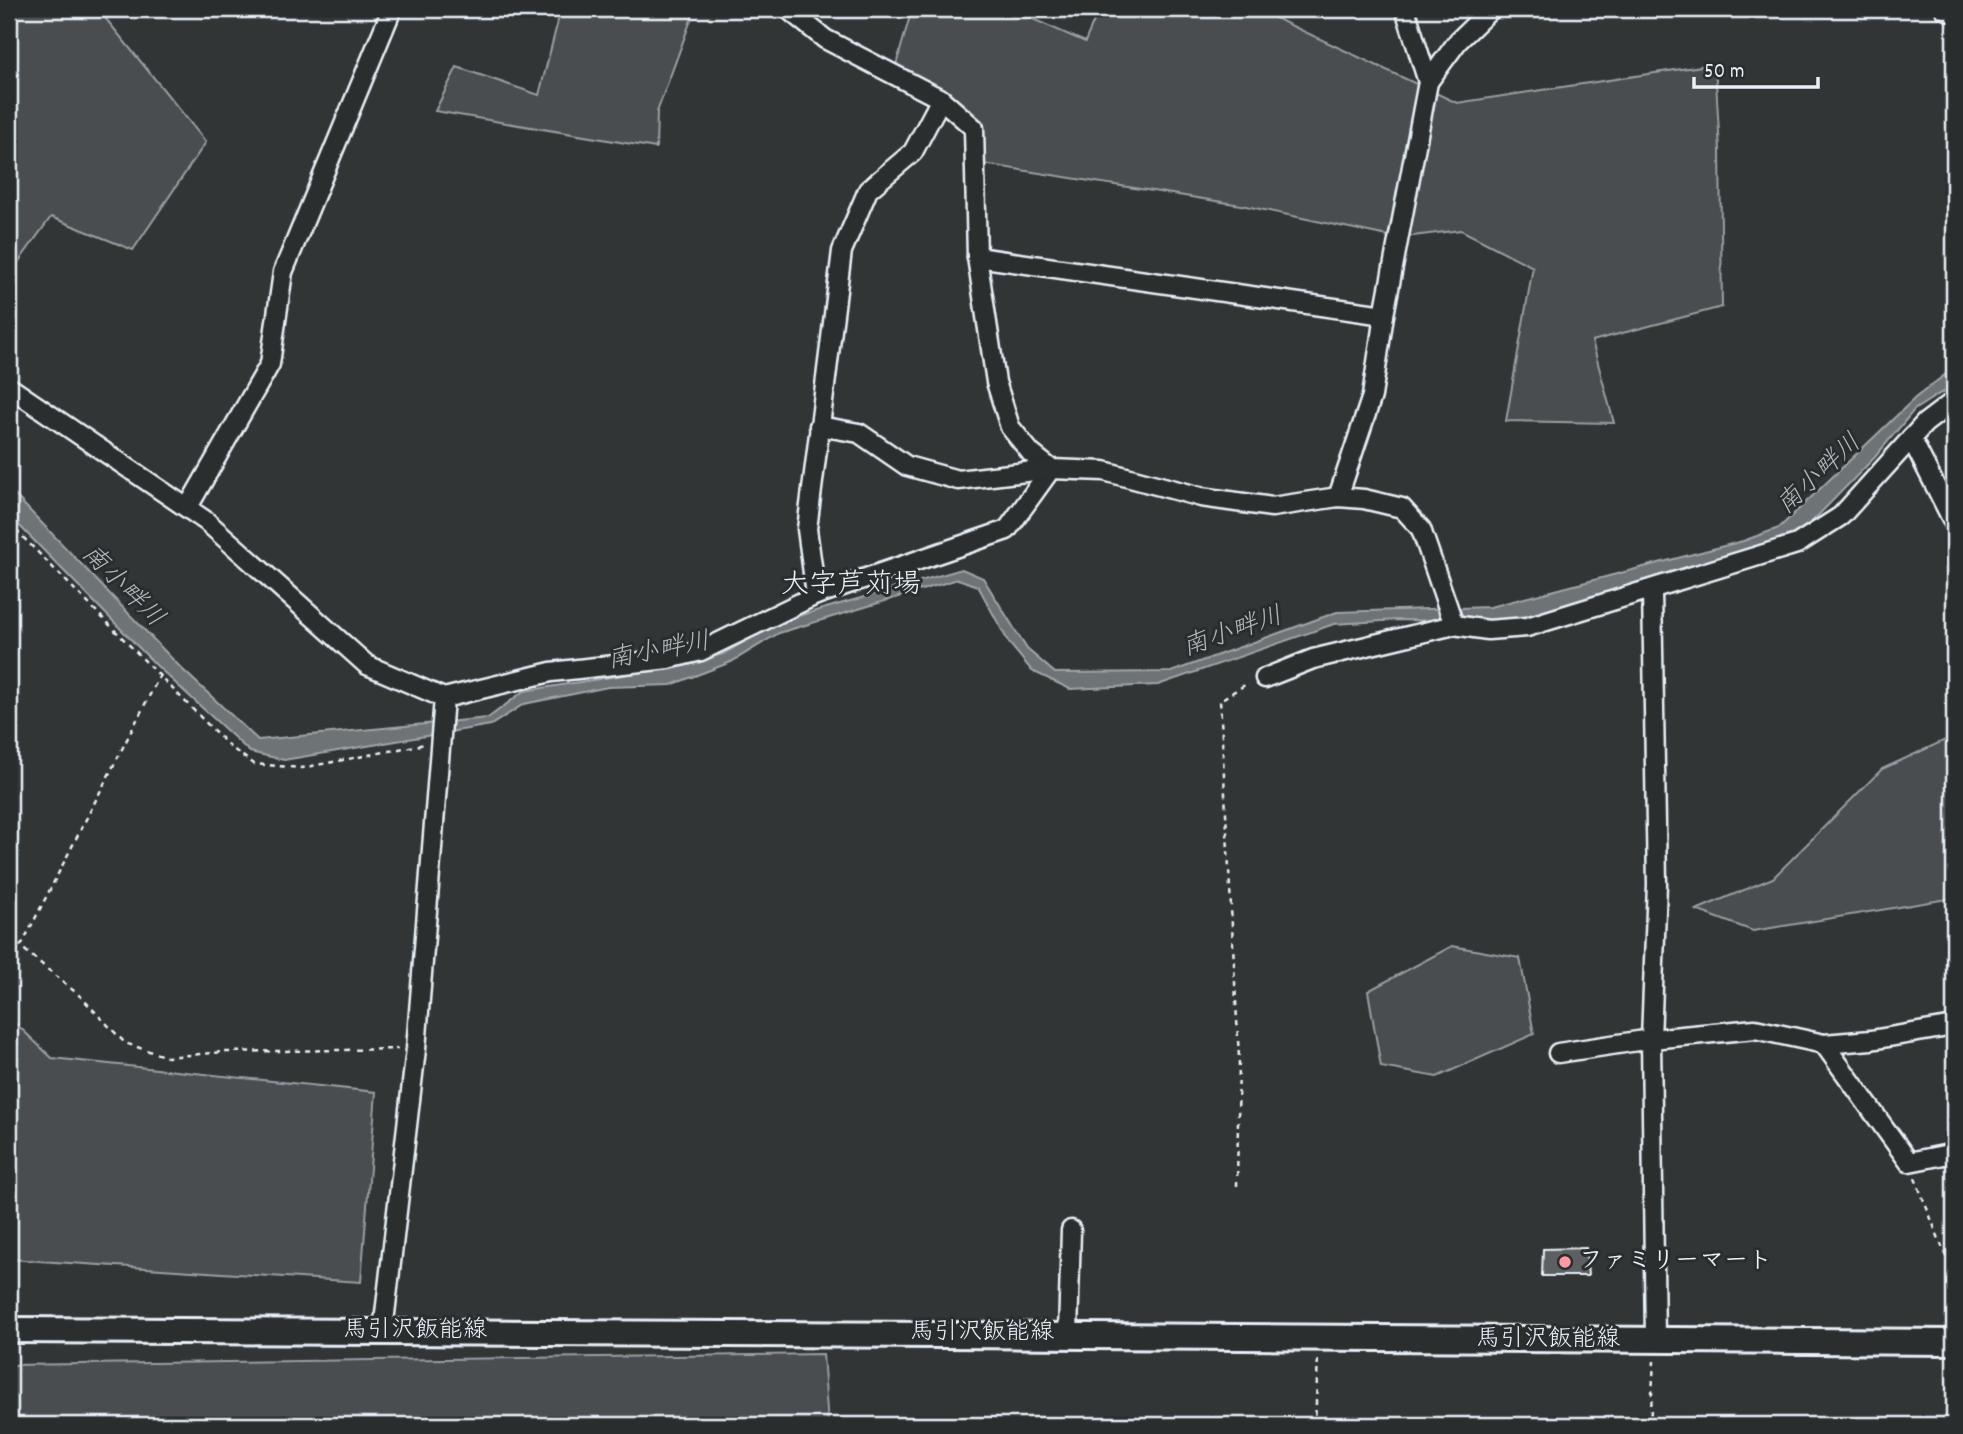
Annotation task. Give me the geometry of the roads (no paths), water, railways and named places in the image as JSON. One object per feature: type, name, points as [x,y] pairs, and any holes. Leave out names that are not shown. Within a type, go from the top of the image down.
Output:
[{"type":"main road","name":"馬引沢飯能線","points":[[9,1330],[1068,1334],[1318,1339],[1954,1342]]},
{"type":"street","points":[[188,507],[270,364],[283,272],[392,9]]},
{"type":"street","points":[[788,9],[825,40],[941,99],[974,128],[977,257],[996,382],[1010,427],[1031,453],[1051,469]]},
{"type":"street","points":[[1405,9],[1428,82]]},
{"type":"street","points":[[1338,497],[1372,396],[1384,315],[1428,82],[1458,41],[1491,9]]},
{"type":"street","points":[[1945,9],[1954,13]]},
{"type":"street","points":[[816,595],[807,529],[842,251],[868,190],[913,152],[941,99]]},
{"type":"street","points":[[977,257],[1384,315]]},
{"type":"street","points":[[9,387],[188,507],[367,665],[443,706],[551,671],[685,656],[816,595],[1007,530],[1051,469]]},
{"type":"street","points":[[1265,678],[1313,659],[1454,625],[1488,630],[1527,627],[1797,544],[1841,516],[1911,438],[1954,401]]},
{"type":"street","points":[[819,426],[859,433],[907,466],[958,480],[1051,469],[1104,471],[1201,497],[1272,507],[1338,497],[1364,499],[1402,508],[1421,529],[1454,625]]},
{"type":"street","points":[[1911,438],[1954,523]]},
{"type":"street","points":[[1652,590],[1657,884],[1651,1039],[1656,1340]]},
{"type":"street","points":[[383,1331],[416,1049],[443,706]]},
{"type":"street","points":[[1558,1053],[1651,1039],[1755,1029],[1824,1044],[1871,1040],[1954,1026]]},
{"type":"street","points":[[1824,1044],[1909,1162],[1954,1153]]},
{"type":"street","points":[[1068,1334],[1071,1230]]},
{"type":"place","name":"ファミリーマート","points":[[1565,1262]]},
{"type":"district","name":"大字芦苅場","points":[[851,587]]},
{"type":"water label","name":"南小畔川","points":[[1820,475]]},
{"type":"water label","name":"南小畔川","points":[[122,587]]},
{"type":"water label","name":"南小畔川","points":[[1233,633]]},
{"type":"water label","name":"南小畔川","points":[[659,652]]}]
